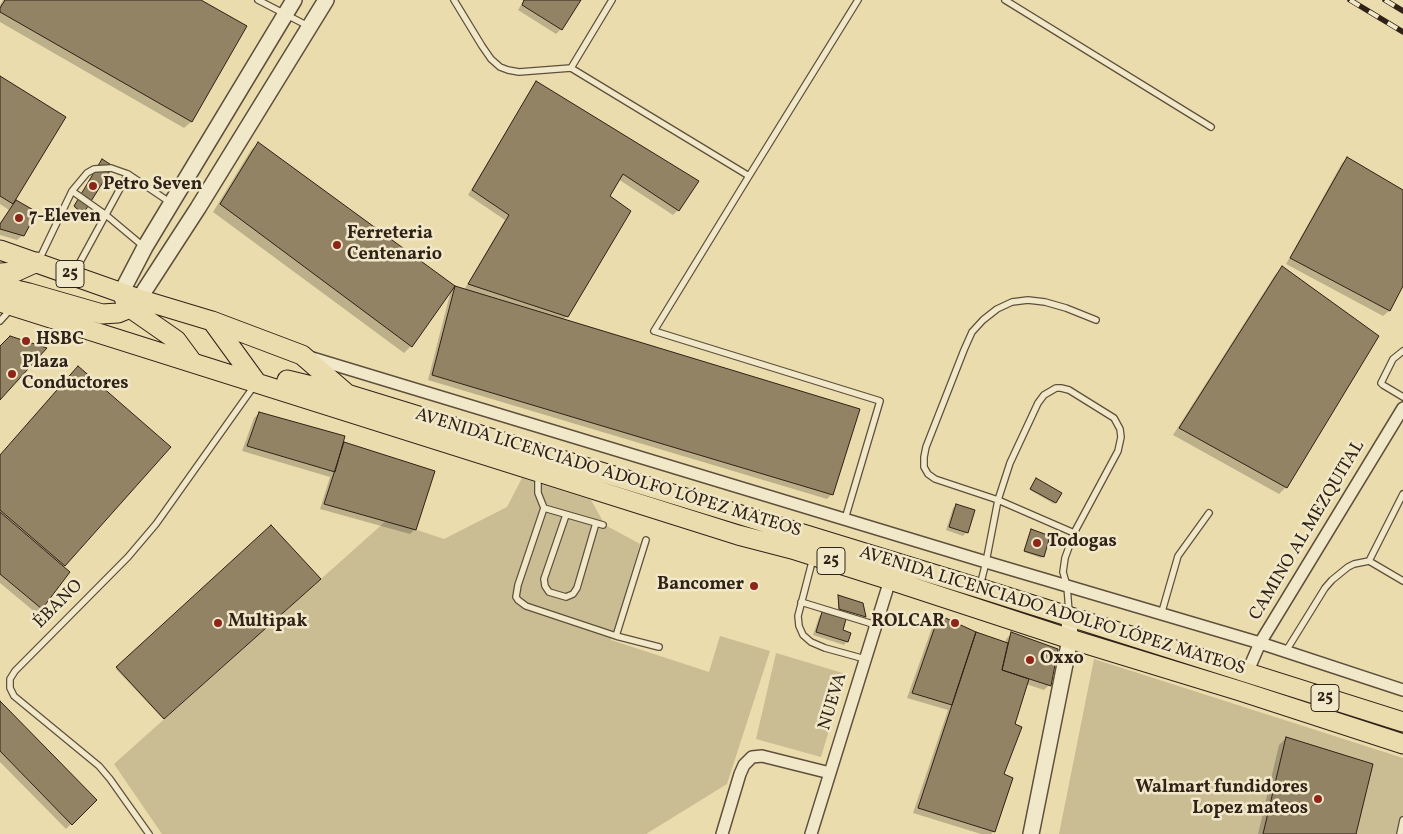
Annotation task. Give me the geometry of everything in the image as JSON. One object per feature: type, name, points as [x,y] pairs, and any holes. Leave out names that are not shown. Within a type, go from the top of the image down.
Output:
[{"type":"main road","name":"AVENIDA LICENCIADO ADOLFO LÓPEZ MATEOS","points":[[0,250],[73,275],[130,300],[212,322],[302,355],[347,394],[979,588],[1403,722]]},
{"type":"main road","points":[[0,273],[15,272],[38,262]]},
{"type":"main road","points":[[0,289],[12,289],[29,293],[102,314],[118,313],[130,300],[176,340],[193,363]]},
{"type":"main road","name":"AVENIDA LICENCIADO ADOLFO LÓPEZ MATEOS","points":[[7,304],[738,535],[814,556],[1403,744]]},
{"type":"main road","points":[[212,322],[257,383],[272,377],[347,394]]},
{"type":"street","points":[[130,300],[145,247],[294,0]]},
{"type":"street","points":[[130,300],[198,208],[326,0]]},
{"type":"street","points":[[302,355],[1260,643],[1403,690]]},
{"type":"street","name":"CAMINO AL MEZQUITAL","points":[[1247,673],[1260,643],[1403,408]]},
{"type":"street","name":"NUEVA","points":[[811,834],[890,580]]},
{"type":"street","points":[[1031,834],[1070,639],[1069,617]]},
{"type":"street","points":[[722,834],[744,765],[752,757],[762,756],[830,773]]},
{"type":"lane","points":[[258,0],[310,27]]},
{"type":"lane","points":[[454,0],[491,59],[500,66],[519,72],[571,68],[749,176]]},
{"type":"lane","points":[[571,68],[612,0]]},
{"type":"lane","points":[[845,519],[880,401],[654,331],[858,0]]},
{"type":"lane","points":[[1005,0],[1211,127]]},
{"type":"lane","points":[[38,262],[72,191],[87,173],[94,169],[111,168],[128,174],[171,203]]},
{"type":"lane","points":[[73,275],[128,174]]},
{"type":"lane","points":[[72,191],[106,215],[145,247]]},
{"type":"lane","points":[[1074,532],[998,500],[935,479],[928,474],[924,467],[924,457],[926,447],[972,332],[983,320],[997,309],[1012,302],[1028,300],[1046,302],[1096,320]]},
{"type":"lane","points":[[0,321],[7,304]]},
{"type":"lane","points":[[1403,351],[1393,359],[1381,383],[1403,397]]},
{"type":"lane","name":"ÉBANO","points":[[150,834],[99,766],[14,696],[10,688],[10,679],[15,671],[128,557],[156,524],[257,383]]},
{"type":"lane","points":[[979,588],[998,500],[1010,463],[1038,403],[1044,395],[1051,390],[1061,388],[1069,390],[1114,418],[1120,429],[1121,437],[1118,451],[1074,532],[1063,566],[1067,586],[1069,617]]},
{"type":"lane","points":[[538,471],[538,493],[544,508],[518,584],[516,593],[518,600],[526,606],[539,611],[616,636],[659,647]]},
{"type":"lane","points":[[1368,562],[1403,494]]},
{"type":"lane","points":[[544,508],[566,514],[600,524],[577,588],[573,594],[566,597],[549,592],[545,586],[544,579],[566,514]]},
{"type":"lane","points":[[1161,614],[1178,556],[1209,513]]},
{"type":"lane","points":[[616,636],[646,540]]},
{"type":"lane","points":[[814,556],[801,602],[799,626],[803,635],[811,642],[825,648],[865,659]]},
{"type":"lane","points":[[1286,651],[1332,580],[1354,564],[1368,562],[1403,581]]},
{"type":"lane","points":[[801,602],[876,625]]},
{"type":"lane","points":[[1400,834],[1403,820]]},
{"type":"shaded area","points":[[522,478],[591,500],[605,525],[640,544],[611,640],[709,672],[720,636],[770,651],[727,784],[646,834],[162,834],[114,764],[387,520],[444,539],[507,507]]},
{"type":"shaded area","points":[[776,653],[846,674],[821,757],[756,739]]},
{"type":"shaded area","points":[[1094,659],[1403,758],[1403,834],[1059,834]]},
{"type":"building","points":[[5,0],[201,0],[247,26],[192,122],[0,12],[0,8]]},
{"type":"building","points":[[524,0],[581,0],[562,30],[522,5]]},
{"type":"building","points":[[0,76],[66,117],[13,204],[0,196]]},
{"type":"building","points":[[536,81],[699,181],[679,211],[623,174],[610,196],[631,211],[568,317],[468,284],[509,215],[472,190]]},
{"type":"building","name":"Ferreteria Centenario","points":[[258,142],[455,286],[412,347],[220,204]]},
{"type":"building","points":[[1347,157],[1403,190],[1403,286],[1390,311],[1290,258]]},
{"type":"building","name":"Petro Seven","points":[[102,159],[113,166],[83,214],[74,206]]},
{"type":"building","name":"7-Eleven","points":[[16,200],[37,212],[24,236],[0,229],[0,224]]},
{"type":"building","points":[[1282,266],[1379,336],[1287,488],[1179,428]]},
{"type":"building","points":[[455,286],[860,409],[833,495],[432,375]]},
{"type":"building","name":"Plaza Conductores","points":[[10,336],[47,348],[0,400],[0,346]]},
{"type":"building","points":[[78,366],[171,447],[65,566],[0,510],[0,455]]},
{"type":"building","points":[[259,412],[345,436],[335,472],[247,446]]},
{"type":"building","points":[[344,442],[435,471],[416,530],[324,504]]},
{"type":"building","points":[[1036,478],[1062,493],[1056,503],[1030,489]]},
{"type":"building","points":[[956,504],[975,510],[968,533],[949,527]]},
{"type":"building","points":[[0,512],[70,572],[42,609],[0,574]]},
{"type":"building","name":"Multipak","points":[[271,525],[321,579],[164,719],[116,667]]},
{"type":"building","name":"Todogas","points":[[1031,529],[1050,536],[1044,557],[1024,551]]},
{"type":"building","points":[[838,595],[863,603],[866,617],[839,609]]},
{"type":"building","points":[[822,612],[846,619],[843,630],[851,633],[848,642],[816,632]]},
{"type":"building","points":[[939,615],[976,632],[952,705],[912,693]]},
{"type":"building","points":[[976,632],[1008,643],[1002,670],[1029,679],[1015,724],[1022,727],[1004,774],[1013,778],[995,832],[918,808]]},
{"type":"building","name":"Oxxo","points":[[1011,632],[1058,649],[1051,686],[1002,670]]},
{"type":"building","points":[[0,701],[97,800],[72,825],[0,751]]},
{"type":"building","name":"Walmart fundidores Lopez mateos","points":[[1286,737],[1373,764],[1356,834],[1263,834]]},
{"type":"railway","points":[[1350,0],[1403,32]]},
{"type":"railway","points":[[1385,0],[1403,11]]},
{"type":"place","name":"Petro Seven","points":[[93,186]]},
{"type":"place","name":"7-Eleven","points":[[19,218]]},
{"type":"place","name":"Ferreteria Centenario","points":[[337,245]]},
{"type":"place","name":"HSBC","points":[[26,341]]},
{"type":"place","name":"Plaza Conductores","points":[[12,374]]},
{"type":"place","name":"Todogas","points":[[1037,543]]},
{"type":"place","name":"Bancomer","points":[[754,586]]},
{"type":"place","name":"Multipak","points":[[218,623]]},
{"type":"place","name":"ROLCAR","points":[[955,623]]},
{"type":"place","name":"Oxxo","points":[[1030,660]]},
{"type":"place","name":"Walmart fundidores Lopez mateos","points":[[1318,799]]}]
